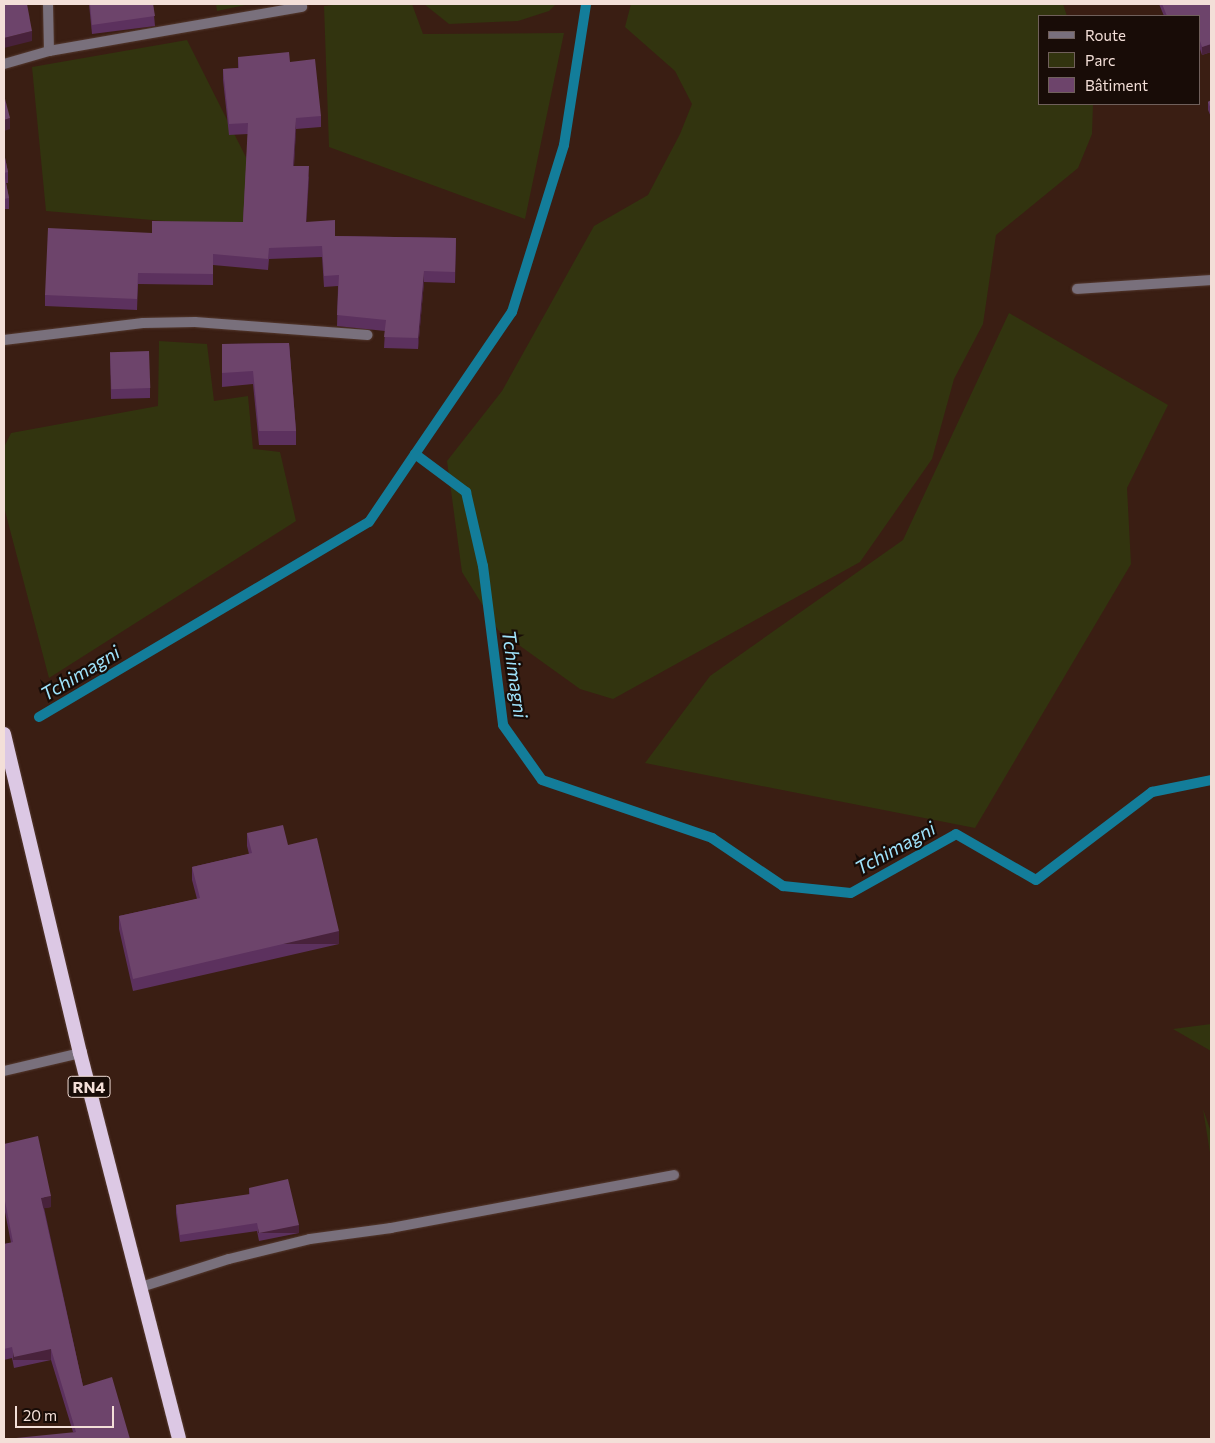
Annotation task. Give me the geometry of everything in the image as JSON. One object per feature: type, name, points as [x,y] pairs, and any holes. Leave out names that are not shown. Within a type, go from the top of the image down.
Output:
[{"type":"highway","name":"RN4","points":[[4,734],[80,1052],[179,1439]]},
{"type":"street","points":[[48,4],[49,50]]},
{"type":"street","points":[[4,64],[49,50],[302,8]]},
{"type":"street","points":[[1077,289],[1211,280]]},
{"type":"street","points":[[4,340],[143,323],[195,322],[368,335]]},
{"type":"street","points":[[4,1071],[80,1052]]},
{"type":"street","points":[[141,1287],[230,1258],[310,1239],[391,1228],[674,1175]]},
{"type":"green space","points":[[216,4],[250,4],[217,11]]},
{"type":"green space","points":[[342,4],[412,4],[423,34],[564,33],[525,219],[329,147],[324,6]]},
{"type":"green space","points":[[424,4],[556,4],[549,11],[518,21],[449,24]]},
{"type":"green space","points":[[631,4],[1063,4],[1067,15],[1038,15],[1038,105],[1093,105],[1092,134],[1078,168],[996,235],[983,324],[954,379],[932,459],[860,562],[613,699],[580,689],[498,630],[462,572],[447,461],[502,391],[594,226],[648,195],[680,134],[692,104],[675,71],[625,27]]},
{"type":"green space","points":[[187,40],[283,231],[46,211],[32,67]]},
{"type":"green space","points":[[1009,313],[1168,405],[1127,488],[1131,564],[975,828],[645,763],[710,676],[903,540]]},
{"type":"green space","points":[[159,341],[207,344],[214,401],[248,396],[253,449],[280,452],[296,521],[49,678],[4,507],[4,447],[11,433],[158,406]]},
{"type":"green space","points":[[1211,1024],[1211,1051],[1173,1029]]},
{"type":"green space","points":[[1203,1109],[1211,1132],[1211,1159]]},
{"type":"building","points":[[4,4],[27,4],[32,31],[4,38]]},
{"type":"building","points":[[90,4],[153,4],[155,16],[92,25]]},
{"type":"building","points":[[1162,4],[1211,4],[1211,44],[1202,47],[1200,41],[1200,15],[1167,15]]},
{"type":"building","points":[[289,52],[290,62],[315,59],[321,116],[296,118],[293,166],[309,166],[306,222],[335,220],[335,236],[456,238],[455,272],[424,271],[418,338],[384,337],[386,320],[337,315],[339,275],[324,276],[322,246],[269,248],[268,259],[213,254],[213,274],[138,273],[137,299],[45,295],[48,228],[152,233],[152,221],[243,222],[248,123],[229,124],[223,69],[239,68],[238,57]]},
{"type":"building","points":[[4,95],[10,118],[4,120]]},
{"type":"building","points":[[4,153],[8,172],[4,173]]},
{"type":"building","points":[[4,173],[9,198],[4,199]]},
{"type":"building","points":[[289,343],[296,431],[259,431],[253,371],[222,373],[222,344]]},
{"type":"building","points":[[149,351],[150,388],[111,389],[110,352]]},
{"type":"building","points":[[283,825],[288,845],[317,838],[339,931],[133,979],[119,916],[200,898],[192,867],[252,853],[247,833]]},
{"type":"building","points":[[38,1136],[51,1196],[41,1198],[83,1386],[112,1377],[130,1439],[6,1439],[76,1432],[51,1349],[14,1357],[12,1347],[4,1349],[4,1244],[13,1242],[4,1196],[4,1144]]},
{"type":"building","points":[[288,1179],[299,1225],[259,1233],[257,1223],[180,1235],[176,1205],[250,1194],[249,1188]]},
{"type":"waterway","points":[[415,454],[512,312],[564,145],[586,4]]},
{"type":"waterway","name":"Tchimagni","points":[[39,717],[369,522],[415,454],[466,492],[483,566],[503,725],[542,780],[712,838],[783,886],[851,893],[956,834],[1036,880],[1152,792],[1211,780]]}]
